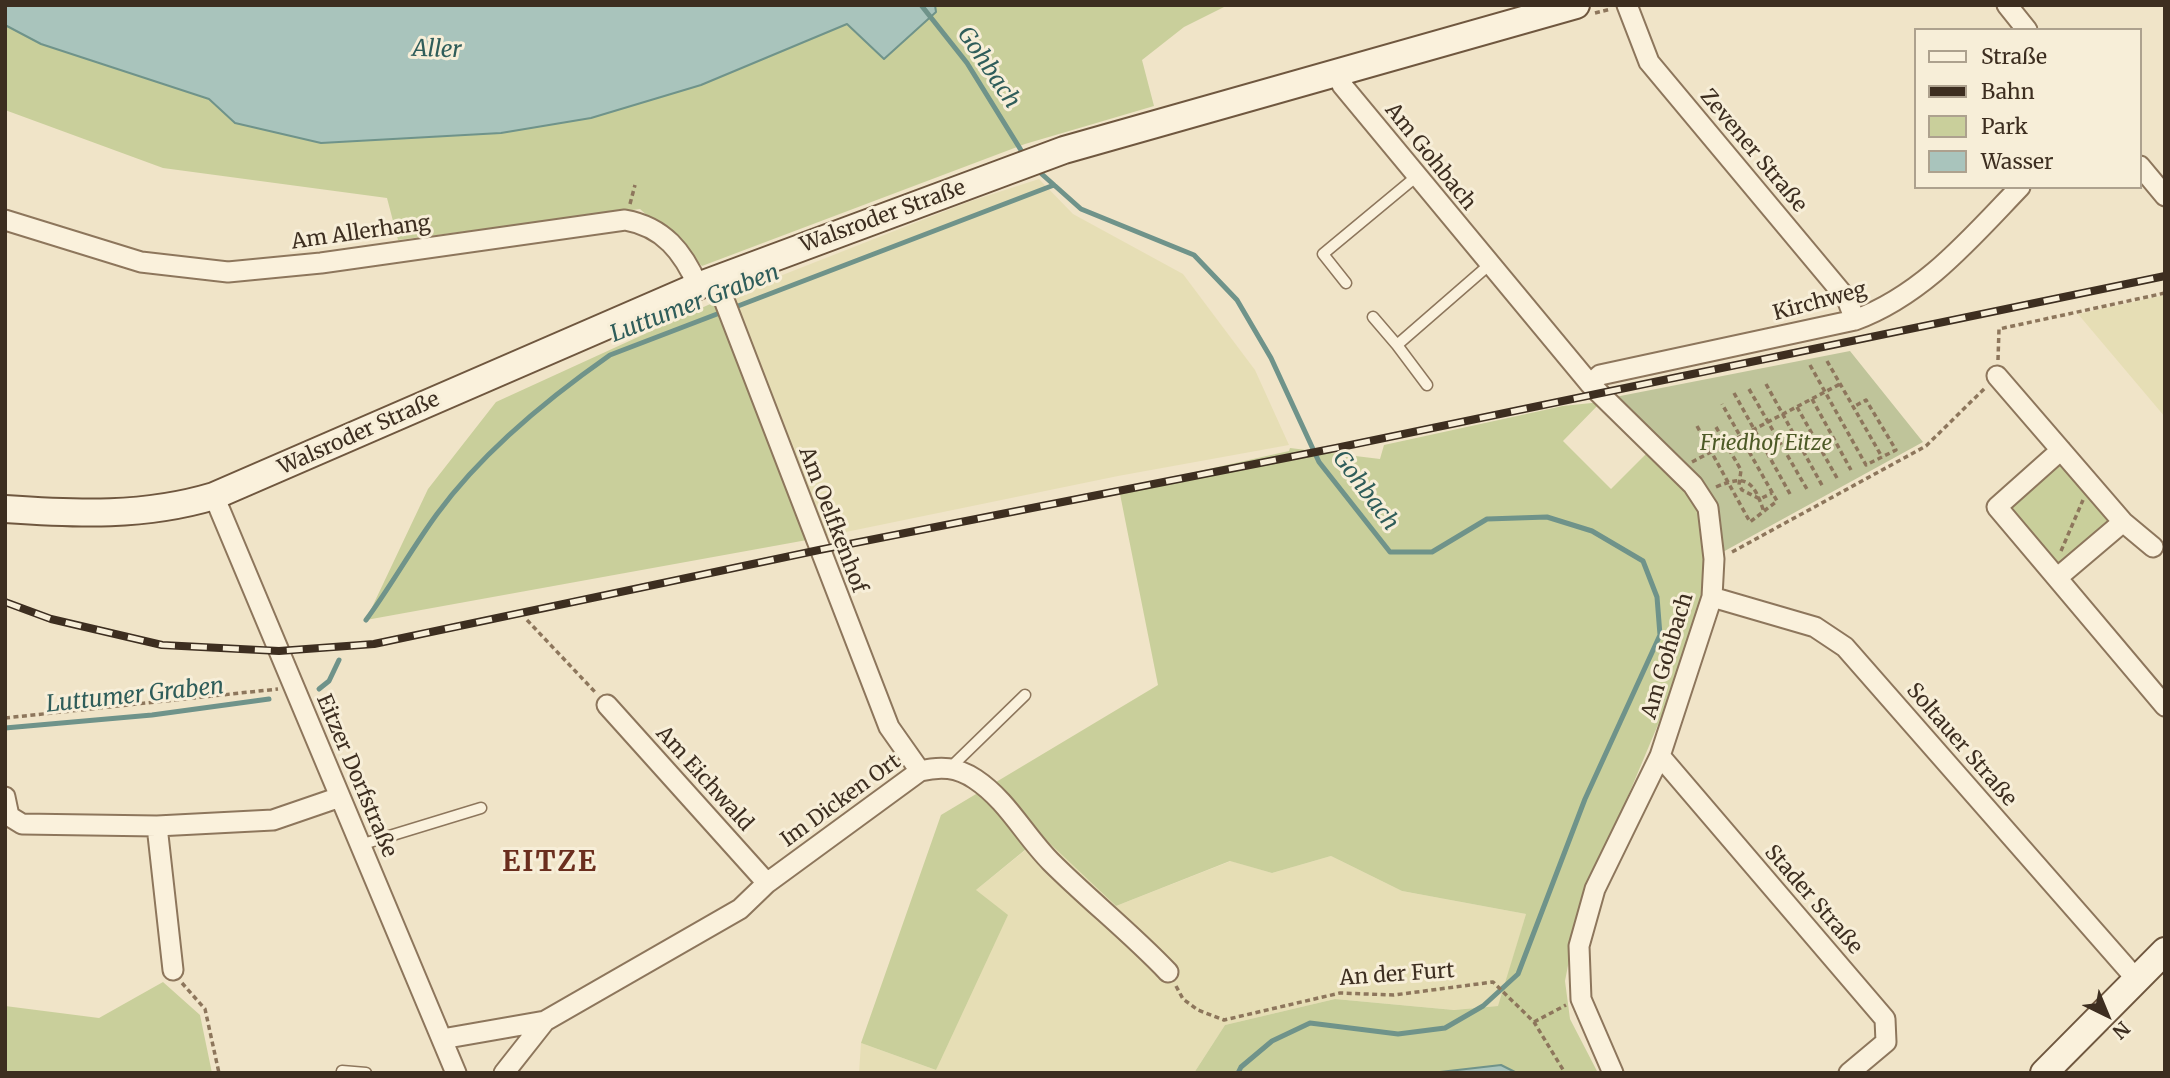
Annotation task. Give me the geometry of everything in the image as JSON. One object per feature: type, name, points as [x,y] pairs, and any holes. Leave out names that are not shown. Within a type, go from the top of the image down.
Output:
[{"type":"main road","name":"Walsroder Straße","points":[[5,509],[85,514],[139,512],[177,507],[214,496],[712,286],[1064,150],[1576,5]]},
{"type":"main road","points":[[2044,1073],[2165,951]]},
{"type":"street","name":"Zevener Straße","points":[[1627,5],[1649,62],[1847,299],[1855,320]]},
{"type":"street","points":[[2007,5],[2025,28]]},
{"type":"street","name":"Am Gohbach","points":[[1339,73],[1342,85],[1590,384],[1687,466],[1708,508],[1714,559],[1712,597],[1660,756],[1595,889],[1579,946],[1581,999],[1613,1073]]},
{"type":"street","points":[[2142,168],[2165,196]]},
{"type":"street","name":"Kirchweg","points":[[1590,384],[1600,375],[1855,320],[1896,303],[1926,281],[2018,189]]},
{"type":"street","name":"Am Allerhang","points":[[5,220],[141,262],[228,272],[321,263],[625,220],[650,227],[669,240],[688,265],[712,286]]},
{"type":"street","name":"Am Oelfkenhof","points":[[712,286],[733,321],[889,727],[920,771]]},
{"type":"street","points":[[1997,376],[2123,522],[2153,547]]},
{"type":"street","points":[[2061,450],[1997,507],[2165,706]]},
{"type":"street","name":"Eitzer Dorfstraße","points":[[214,496],[456,1073]]},
{"type":"street","points":[[2054,575],[2123,522]]},
{"type":"street","name":"Soltauer Straße","points":[[1712,597],[1815,627],[1845,647],[2138,981]]},
{"type":"street","name":"Am Eichwald","points":[[607,705],[767,883]]},
{"type":"street","name":"Stader Straße","points":[[1660,756],[1885,1019],[1886,1042],[1849,1073]]},
{"type":"street","points":[[951,767],[977,780],[993,793],[1049,861],[1143,945],[1168,972]]},
{"type":"street","name":"Im Dicken Ort","points":[[442,1039],[545,1021],[740,909],[767,883],[920,771],[951,767]]},
{"type":"street","points":[[5,797],[9,816],[22,824],[157,826],[273,820],[340,797]]},
{"type":"street","points":[[157,826],[173,970]]},
{"type":"street","name":"Im Dicken Ort","points":[[504,1073],[545,1021]]},
{"type":"lane","points":[[1346,283],[1323,254],[1417,176]]},
{"type":"lane","points":[[1396,345],[1489,265]]},
{"type":"lane","points":[[1373,317],[1427,385]]},
{"type":"lane","points":[[951,767],[1025,695]]},
{"type":"lane","points":[[360,845],[481,808]]},
{"type":"lane","points":[[342,1071],[366,1073]]},
{"type":"path","points":[[632,193],[635,185]]},
{"type":"path","points":[[1714,559],[1926,446],[1997,376],[1999,329],[2165,293]]},
{"type":"path","points":[[1827,361],[1882,457]]},
{"type":"path","points":[[1810,365],[1866,465],[1896,450],[1867,400],[1853,407]]},
{"type":"path","points":[[1766,384],[1824,487]]},
{"type":"path","points":[[1687,466],[1840,384]]},
{"type":"path","points":[[1749,389],[1808,491]]},
{"type":"path","points":[[1734,393],[1790,494]]},
{"type":"path","points":[[1812,399],[1851,470]]},
{"type":"path","points":[[1697,426],[1749,522],[1777,501],[1722,404]]},
{"type":"path","points":[[1797,407],[1837,478]]},
{"type":"path","points":[[1716,427],[1741,470],[1739,480],[1742,490],[1760,499]]},
{"type":"path","points":[[1871,463],[1877,473]]},
{"type":"path","points":[[1687,466],[1702,470]]},
{"type":"path","points":[[1709,479],[1716,487],[1739,480],[1756,488],[1764,512]]},
{"type":"path","points":[[2054,575],[2090,483]]},
{"type":"path","points":[[1760,499],[1772,492]]},
{"type":"path","points":[[527,620],[607,705]]},
{"type":"path","points":[[5,718],[294,687]]},
{"type":"path","points":[[173,970],[205,1009],[219,1073]]},
{"type":"path","name":"An der Furt","points":[[1168,972],[1184,999],[1198,1010],[1224,1020],[1340,993],[1394,995],[1493,982],[1534,1022],[1565,1073]]},
{"type":"path","points":[[1534,1022],[1553,1010]]},
{"type":"shaded area","points":[[1039,179],[1073,214],[1183,274],[1255,370],[1289,445],[1118,476],[807,540],[719,300],[968,202]]},
{"type":"shaded area","points":[[2165,295],[2165,417],[2078,314]]},
{"type":"shaded area","points":[[1043,836],[1116,906],[1231,861],[1272,873],[1331,856],[1402,891],[1526,914],[1499,1006],[1454,1010],[1335,999],[1225,1025],[1194,1073],[859,1073],[861,1043],[936,1070],[976,890]]},
{"type":"green space","points":[[5,5],[1228,5],[1184,27],[1142,60],[1154,106],[1025,144],[702,266],[640,209],[398,240],[387,198],[163,168],[5,110]]},
{"type":"green space","points":[[719,300],[807,540],[366,620],[428,489],[496,402]]},
{"type":"green space","name":"Friedhof Eitze","points":[[1850,351],[1923,442],[1721,553],[1716,516],[1610,398]]},
{"type":"green space","points":[[1601,402],[1563,441],[1611,489],[1649,451],[1694,497],[1713,557],[1683,665],[1589,889],[1571,950],[1565,981],[1570,1019],[1598,1073],[1517,1073],[1501,1065],[1437,1073],[1194,1073],[1225,1025],[1335,999],[1454,1010],[1498,1006],[1526,914],[1402,891],[1331,856],[1272,873],[1230,861],[1116,906],[1042,836],[976,890],[1008,915],[936,1070],[861,1043],[941,815],[1158,685],[1119,489],[1289,451],[1290,448],[1380,459],[1384,445],[1563,406]]},
{"type":"green space","points":[[2059,462],[2064,463],[2108,518],[2104,528],[2061,564],[2048,561],[2013,509],[2014,502]]},
{"type":"green space","points":[[163,982],[200,1015],[212,1073],[5,1073],[5,1006],[99,1018]]},
{"type":"water","name":"Aller","points":[[5,5],[935,5],[936,12],[884,59],[847,24],[701,85],[591,118],[501,133],[321,143],[235,123],[209,99],[41,44],[5,25]]},
{"type":"water","points":[[1501,1065],[1517,1073],[1437,1073],[1440,1072]]},
{"type":"waterway","name":"Gohbach","points":[[921,5],[967,63],[1024,155]]},
{"type":"waterway","name":"Gohbach","points":[[1035,168],[1081,209],[1194,255],[1237,300],[1271,358],[1319,462],[1390,552],[1432,552],[1487,519],[1547,517],[1592,531],[1643,561],[1657,597],[1660,635],[1585,799],[1518,974],[1483,1006],[1445,1028],[1398,1034],[1310,1023],[1272,1041],[1241,1067],[1238,1073]]},
{"type":"waterway","name":"Luttumer Graben","points":[[366,620],[437,514],[475,469],[517,427],[610,355],[1054,185]]},
{"type":"waterway","name":"Luttumer Graben","points":[[319,689],[329,681],[339,660]]},
{"type":"waterway","name":"Luttumer Graben","points":[[5,728],[152,715],[269,699]]},
{"type":"railway","points":[[5,602],[51,619],[162,645],[279,651],[374,644],[819,550],[1336,448],[2165,276]]},
{"type":"district","name":"EITZE","points":[[550,863]]}]
